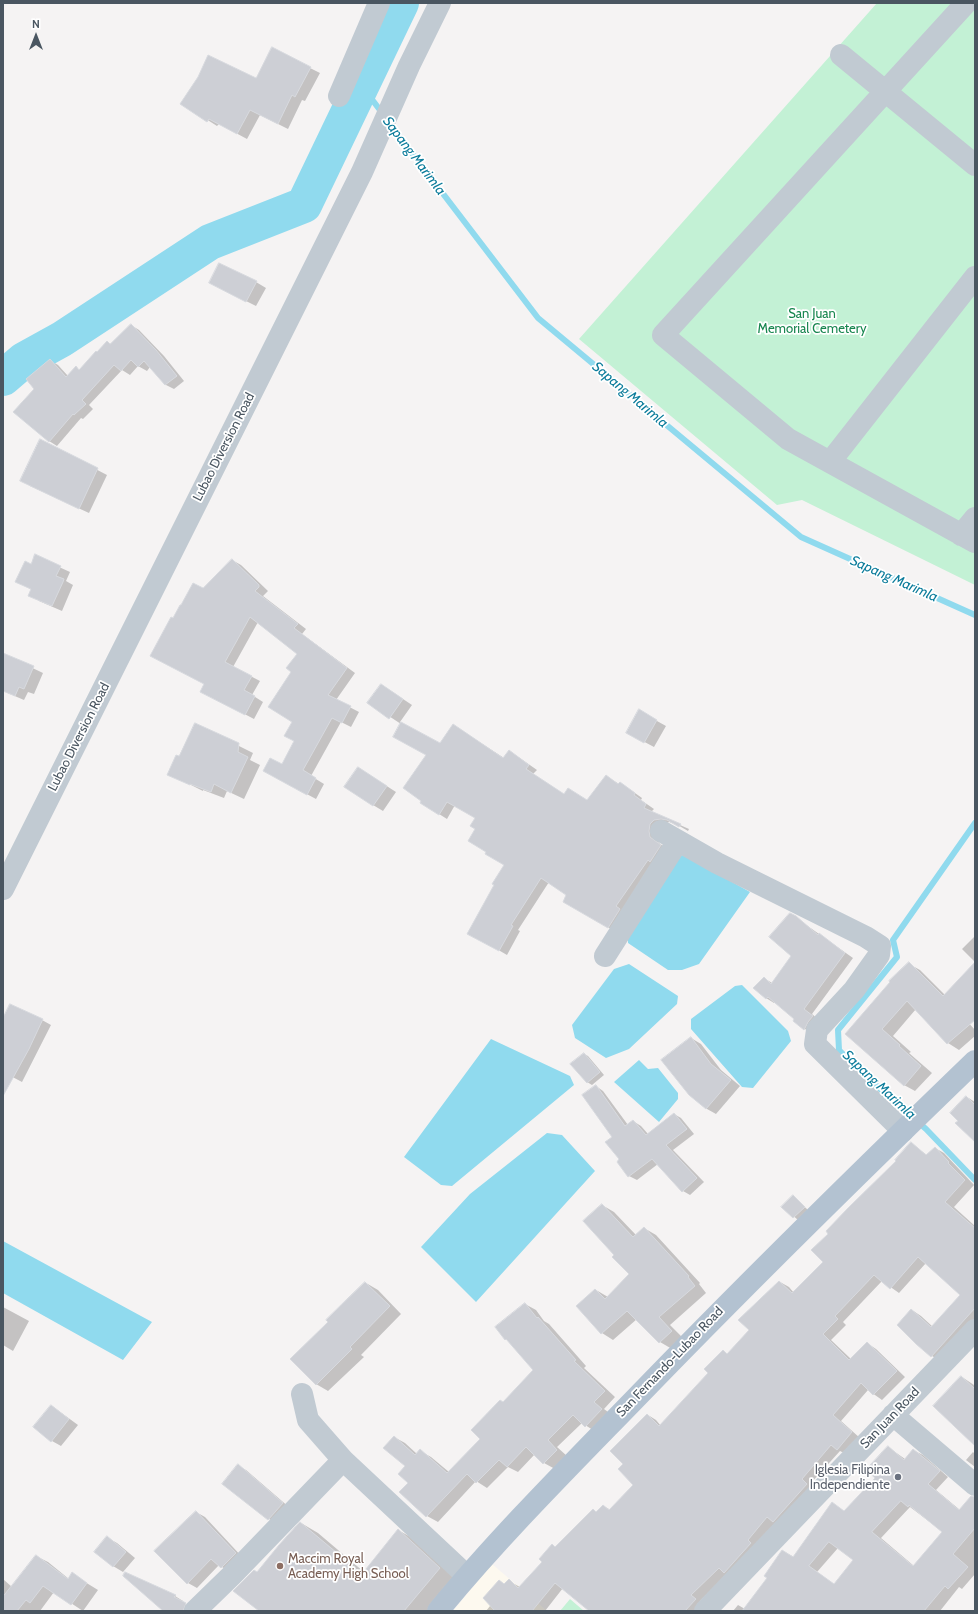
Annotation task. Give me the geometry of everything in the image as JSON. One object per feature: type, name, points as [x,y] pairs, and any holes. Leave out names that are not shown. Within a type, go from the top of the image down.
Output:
[{"type":"main road","name":"San Fernando-Lubao Road","points":[[438,1611],[467,1576],[569,1466],[731,1299],[975,1061]]},
{"type":"street","points":[[338,96],[379,3]]},
{"type":"street","name":"Lubao Diversion Road","points":[[3,889],[362,172],[409,66],[440,3]]},
{"type":"street","points":[[966,3],[663,335],[788,439],[968,539],[975,518]]},
{"type":"street","points":[[840,55],[975,165]]},
{"type":"street","points":[[830,462],[975,277]]},
{"type":"street","points":[[605,956],[670,836],[717,863],[866,937],[880,946],[879,955],[854,990],[833,1002],[817,1030],[815,1044],[914,1120]]},
{"type":"street","name":"San Juan Road","points":[[705,1611],[975,1330]]},
{"type":"street","points":[[302,1394],[308,1420],[343,1460],[467,1576]]},
{"type":"street","points":[[894,1415],[975,1485]]},
{"type":"street","points":[[195,1611],[238,1569],[343,1460]]},
{"type":"shaded area","points":[[492,1564],[547,1611],[453,1611]]},
{"type":"green space","name":"San Juan Memorial Cemetery","points":[[877,3],[975,3],[975,585],[802,500],[777,505],[579,339]]},
{"type":"green space","points":[[570,1599],[584,1611],[560,1611]]},
{"type":"water","points":[[684,855],[750,892],[699,964],[682,970],[668,970],[628,943],[628,935],[677,856]]},
{"type":"water","points":[[629,964],[678,996],[677,1004],[629,1049],[606,1058],[575,1038],[572,1025],[614,969]]},
{"type":"water","points":[[742,985],[788,1031],[791,1041],[753,1088],[742,1087],[691,1029],[691,1019],[735,986]]},
{"type":"water","points":[[491,1039],[570,1076],[574,1085],[452,1186],[441,1185],[404,1157]]},
{"type":"water","points":[[639,1060],[648,1069],[658,1068],[678,1093],[678,1099],[659,1122],[614,1082]]},
{"type":"water","points":[[547,1133],[562,1135],[595,1171],[476,1302],[421,1247],[470,1194]]},
{"type":"water","points":[[3,1241],[152,1322],[123,1360],[3,1293]]},
{"type":"building","points":[[272,47],[311,67],[295,97],[292,95],[278,124],[250,110],[237,134],[209,119],[207,122],[180,104],[198,77],[208,55],[256,78]]},
{"type":"building","points":[[219,263],[257,281],[246,302],[209,283]]},
{"type":"building","points":[[131,324],[156,350],[177,376],[165,385],[144,361],[138,367],[131,360],[121,371],[114,365],[82,400],[86,404],[74,415],[73,414],[49,442],[13,412],[34,389],[26,379],[50,359],[66,377],[76,366],[79,370],[107,341],[110,344]]},
{"type":"building","points":[[40,439],[98,468],[79,509],[20,481]]},
{"type":"building","points":[[35,554],[61,566],[56,576],[64,579],[52,606],[28,596],[31,589],[15,582],[25,561],[31,564]]},
{"type":"building","points":[[232,559],[259,585],[255,591],[298,624],[294,628],[347,668],[328,695],[351,706],[342,723],[332,718],[303,770],[316,778],[307,795],[263,771],[270,758],[282,764],[294,741],[284,736],[292,722],[268,707],[291,672],[286,668],[297,654],[250,617],[225,662],[252,676],[244,690],[255,696],[245,715],[200,692],[204,684],[150,656],[171,617],[173,618],[193,583],[203,588]]},
{"type":"building","points":[[3,653],[34,666],[24,689],[19,687],[15,696],[3,691]]},
{"type":"building","points":[[381,684],[403,699],[389,719],[367,703]]},
{"type":"building","points":[[639,709],[657,720],[644,743],[626,733]]},
{"type":"building","points":[[401,722],[440,743],[453,724],[503,758],[509,750],[529,765],[526,769],[564,794],[568,788],[587,800],[606,775],[618,784],[620,782],[635,793],[634,795],[646,804],[644,808],[681,824],[679,827],[667,820],[661,819],[654,820],[650,824],[650,837],[661,845],[650,862],[648,860],[616,906],[620,909],[608,928],[563,902],[566,895],[541,878],[511,925],[513,926],[499,951],[467,934],[494,885],[492,884],[504,865],[485,854],[486,852],[468,841],[475,829],[470,826],[475,818],[447,802],[439,815],[420,803],[421,801],[403,788],[426,755],[393,737]]},
{"type":"building","points":[[195,723],[239,743],[238,752],[248,757],[231,793],[214,784],[211,792],[167,775],[176,755],[179,756]]},
{"type":"building","points":[[358,767],[387,786],[373,806],[344,787]]},
{"type":"building","points":[[790,913],[796,916],[818,935],[819,933],[845,953],[804,1009],[813,1016],[804,1030],[793,1021],[794,1019],[768,997],[766,999],[753,988],[764,977],[771,984],[791,956],[769,937]]},
{"type":"building","points":[[909,962],[943,996],[975,962],[975,1020],[947,1044],[907,1001],[882,1029],[921,1066],[904,1086],[845,1034],[890,982],[889,981]]},
{"type":"building","points":[[10,1004],[43,1019],[29,1049],[3,1096],[3,1018]]},
{"type":"building","points":[[691,1037],[711,1064],[731,1080],[706,1109],[689,1095],[661,1060]]},
{"type":"building","points":[[584,1053],[600,1072],[587,1083],[570,1064]]},
{"type":"building","points":[[596,1085],[625,1126],[633,1120],[646,1135],[674,1113],[687,1129],[666,1145],[697,1178],[682,1192],[652,1159],[628,1177],[617,1162],[619,1159],[605,1142],[612,1137],[582,1095]]},
{"type":"building","points":[[966,1096],[975,1105],[975,1142],[955,1123],[958,1121],[950,1113]]},
{"type":"building","points":[[911,1142],[926,1155],[935,1147],[965,1180],[945,1202],[975,1228],[975,1308],[931,1357],[897,1325],[911,1309],[931,1327],[960,1295],[918,1257],[890,1289],[874,1275],[835,1316],[838,1319],[823,1334],[849,1360],[867,1342],[897,1371],[873,1395],[861,1383],[833,1415],[852,1432],[837,1450],[831,1445],[802,1479],[807,1484],[773,1522],[767,1517],[748,1540],[751,1543],[724,1573],[719,1568],[691,1595],[696,1599],[685,1611],[589,1611],[555,1583],[532,1611],[495,1611],[483,1598],[499,1580],[504,1584],[509,1579],[518,1588],[542,1562],[539,1559],[552,1544],[555,1547],[593,1509],[596,1512],[603,1505],[609,1510],[633,1485],[618,1469],[623,1464],[610,1451],[647,1414],[659,1426],[708,1373],[704,1369],[723,1350],[727,1354],[749,1330],[738,1320],[779,1281],[792,1293],[823,1262],[811,1250],[828,1234],[826,1231],[896,1161],[895,1160]]},
{"type":"building","points":[[793,1195],[805,1207],[793,1218],[781,1207]]},
{"type":"building","points":[[602,1204],[633,1237],[644,1227],[689,1276],[688,1277],[695,1286],[659,1317],[672,1331],[659,1343],[627,1311],[601,1334],[576,1306],[595,1289],[605,1299],[629,1274],[612,1257],[614,1255],[583,1221]]},
{"type":"building","points":[[365,1282],[390,1306],[350,1347],[352,1349],[316,1385],[290,1359],[328,1322],[326,1320]]},
{"type":"building","points":[[525,1303],[576,1360],[574,1361],[605,1391],[594,1402],[602,1409],[585,1427],[573,1415],[548,1440],[557,1450],[543,1464],[526,1447],[507,1467],[499,1460],[476,1483],[467,1474],[426,1517],[399,1492],[408,1483],[398,1474],[405,1466],[383,1448],[394,1436],[415,1455],[420,1449],[447,1473],[480,1439],[471,1430],[500,1400],[503,1402],[533,1370],[495,1327]]},
{"type":"building","points":[[961,1376],[975,1389],[975,1446],[933,1406]]},
{"type":"building","points":[[51,1405],[69,1419],[51,1442],[33,1427]]},
{"type":"building","points":[[888,1446],[904,1460],[913,1449],[940,1471],[928,1484],[959,1510],[971,1496],[975,1497],[975,1528],[953,1554],[968,1567],[948,1589],[945,1586],[924,1611],[742,1611],[767,1578],[764,1576],[782,1550],[793,1557],[832,1502],[844,1511],[875,1478],[866,1470]],"holes":[[[901,1501],[908,1507],[909,1505],[942,1532],[913,1566],[872,1532]],[[829,1542],[853,1560],[834,1584],[809,1566]]]},
{"type":"building","points":[[238,1464],[283,1503],[268,1520],[222,1484]]},
{"type":"building","points":[[196,1511],[236,1553],[221,1568],[211,1559],[187,1584],[154,1551]]},
{"type":"building","points":[[300,1522],[362,1574],[398,1529],[440,1568],[404,1611],[259,1611],[233,1591],[254,1570],[257,1572]]},
{"type":"building","points":[[107,1536],[126,1552],[113,1567],[94,1552]]},
{"type":"building","points":[[36,1555],[68,1579],[72,1572],[87,1583],[71,1605],[43,1586],[30,1603],[26,1600],[17,1611],[3,1611],[3,1597]]},
{"type":"building","points":[[125,1572],[176,1595],[174,1597],[186,1603],[183,1611],[163,1611],[123,1576]]},
{"type":"waterway","points":[[3,378],[24,360],[62,339],[210,242],[304,205],[401,3]]},
{"type":"waterway","name":"Sapang Marimla","points":[[361,85],[383,114]]},
{"type":"waterway","name":"Sapang Marimla","points":[[389,123],[538,318],[801,537],[975,615]]},
{"type":"waterway","name":"Sapang Marimla","points":[[975,823],[893,940],[897,957],[838,1030],[839,1050],[862,1073],[926,1129],[975,1180]]},
{"type":"place","name":"Iglesia Filipina Independiente","points":[[898,1477]]},
{"type":"place","name":"Maccim Royal Academy High School","points":[[280,1566]]}]
